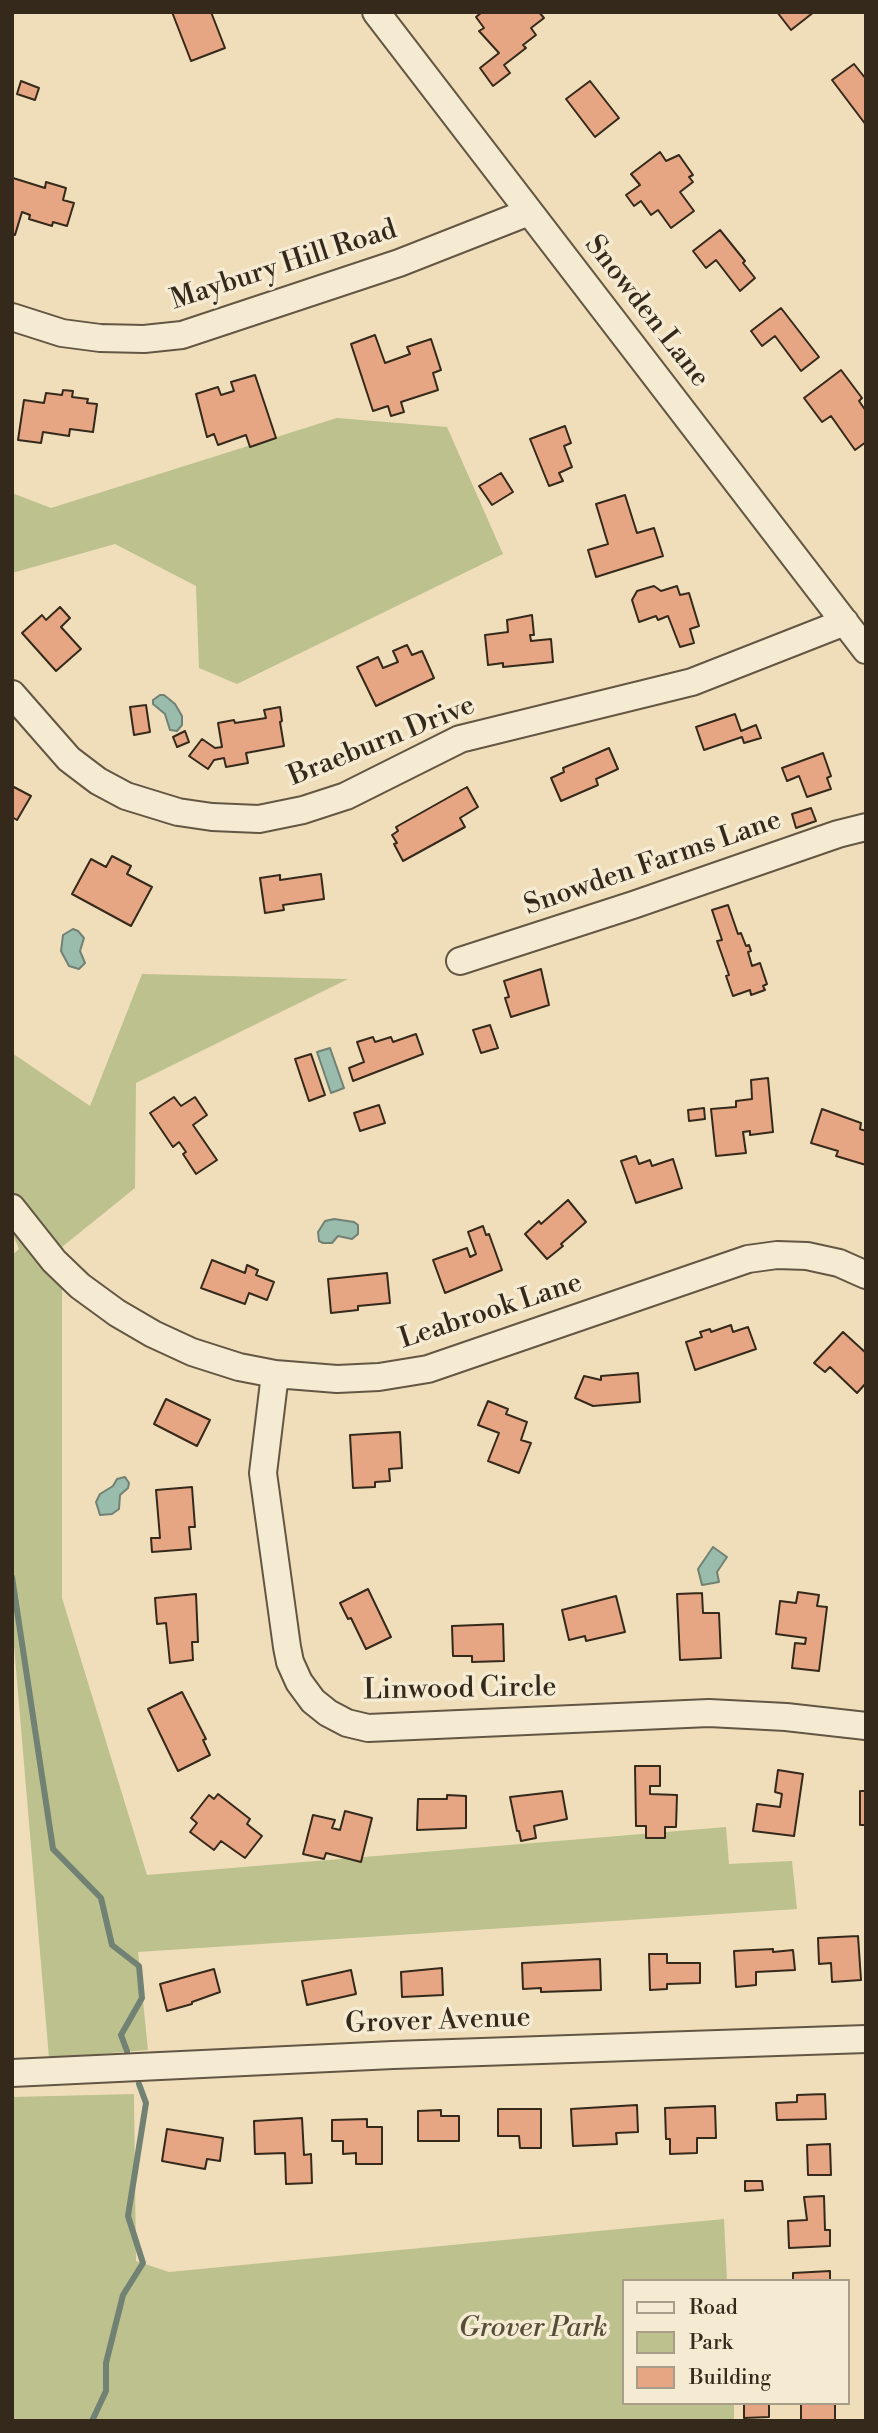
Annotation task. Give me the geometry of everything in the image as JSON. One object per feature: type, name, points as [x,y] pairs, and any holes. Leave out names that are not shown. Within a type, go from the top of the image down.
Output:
[{"type":"street","name":"Snowden Lane","points":[[376,12],[866,650]]},
{"type":"street","name":"Maybury Hill Road","points":[[12,317],[62,333],[100,338],[144,339],[182,335],[399,263],[528,212]]},
{"type":"street","name":"Braeburn Drive","points":[[12,694],[69,759],[98,781],[126,796],[178,812],[258,819],[303,810],[346,796],[460,739],[692,682],[845,622]]},
{"type":"street","name":"Snowden Farms Lane","points":[[460,961],[838,834],[866,827]]},
{"type":"street","name":"Leabrook Lane","points":[[12,1208],[54,1261],[80,1286],[117,1313],[153,1334],[192,1352],[239,1367],[275,1374],[337,1379],[379,1377],[428,1370],[748,1259],[777,1255],[807,1256],[839,1263],[866,1275]]},
{"type":"street","name":"Linwood Circle","points":[[275,1374],[263,1473],[287,1647],[299,1682],[313,1701],[328,1713],[347,1723],[369,1728],[709,1713],[786,1717],[866,1726]]},
{"type":"street","name":"Grover Avenue","points":[[12,2073],[393,2055],[866,2039]]},
{"type":"green space","points":[[337,418],[447,427],[503,554],[237,684],[199,668],[196,586],[115,544],[12,573],[12,493],[51,508]]},
{"type":"green space","points":[[142,974],[348,979],[136,1083],[135,1188],[62,1247],[62,1598],[147,1875],[726,1827],[729,1864],[792,1861],[797,1909],[138,1952],[148,2050],[49,2058],[12,1622],[12,1255],[19,1249],[12,1232],[12,1053],[90,1106]]},
{"type":"green space","name":"Grover Park","points":[[134,2094],[136,2261],[169,2272],[724,2219],[727,2279],[622,2279],[622,2405],[734,2405],[734,2421],[12,2421],[12,2097]]},
{"type":"shaded area","points":[[160,695],[175,704],[182,716],[182,725],[177,731],[170,730],[165,714],[153,704],[153,700]]},
{"type":"shaded area","points":[[73,929],[84,938],[80,951],[85,963],[79,969],[69,966],[61,951],[63,935]]},
{"type":"shaded area","points":[[330,1048],[344,1088],[331,1093],[317,1052]]},
{"type":"shaded area","points":[[334,1219],[354,1222],[358,1225],[358,1234],[352,1239],[338,1236],[332,1243],[319,1241],[318,1232],[325,1221]]},
{"type":"shaded area","points":[[125,1477],[129,1483],[128,1488],[120,1495],[119,1509],[112,1514],[100,1515],[96,1502],[100,1494],[113,1486],[117,1479]]},
{"type":"shaded area","points":[[713,1547],[727,1557],[717,1572],[719,1582],[702,1585],[698,1569]]},
{"type":"building","points":[[172,12],[211,12],[225,48],[191,61]]},
{"type":"building","points":[[482,12],[539,12],[544,18],[531,28],[536,35],[523,45],[526,48],[504,65],[510,73],[493,86],[480,68],[499,53],[479,31],[484,28],[476,17]]},
{"type":"building","points":[[777,12],[814,12],[791,30]]},
{"type":"building","points":[[854,64],[866,79],[866,125],[832,80]]},
{"type":"building","points":[[21,81],[39,88],[35,100],[17,94]]},
{"type":"building","points":[[590,81],[619,118],[595,137],[566,99]]},
{"type":"building","points":[[660,152],[666,161],[679,155],[693,175],[689,177],[693,182],[680,192],[694,211],[671,228],[658,210],[651,215],[641,201],[634,206],[626,195],[640,185],[631,174]]},
{"type":"building","points":[[13,178],[45,188],[46,182],[66,188],[63,200],[74,203],[67,226],[53,222],[52,226],[29,219],[30,215],[22,212],[15,235],[12,234]]},
{"type":"building","points":[[720,230],[755,278],[740,291],[716,260],[706,268],[693,251]]},
{"type":"building","points":[[781,308],[819,357],[801,371],[775,336],[762,346],[751,331]]},
{"type":"building","points":[[375,335],[385,363],[410,354],[407,347],[431,339],[441,370],[433,373],[438,390],[401,402],[404,412],[391,416],[388,406],[373,411],[351,344]]},
{"type":"building","points":[[841,370],[862,398],[859,401],[866,411],[866,442],[855,450],[831,416],[822,422],[804,398]]},
{"type":"building","points":[[255,375],[276,438],[250,447],[246,435],[218,445],[214,434],[207,437],[196,394],[218,387],[221,395],[234,391],[231,382]]},
{"type":"building","points":[[63,390],[73,391],[72,397],[88,399],[87,403],[97,404],[93,432],[70,429],[69,436],[43,432],[41,443],[18,440],[24,400],[44,403],[46,393],[62,395]]},
{"type":"building","points":[[565,426],[571,443],[564,446],[572,467],[559,473],[563,481],[549,486],[530,439]]},
{"type":"building","points":[[501,473],[513,492],[492,505],[479,486]]},
{"type":"building","points":[[625,495],[637,533],[654,528],[663,556],[596,577],[588,550],[608,544],[596,504]]},
{"type":"building","points":[[654,586],[661,591],[677,586],[680,595],[689,593],[699,626],[690,629],[694,643],[680,647],[668,616],[658,620],[656,616],[639,622],[632,600],[637,591]]},
{"type":"building","points":[[60,607],[70,618],[61,627],[81,649],[56,671],[22,633],[42,615],[46,620]]},
{"type":"building","points":[[532,615],[534,635],[530,635],[531,641],[551,639],[553,662],[503,667],[503,663],[488,665],[485,635],[508,632],[507,620]]},
{"type":"building","points":[[407,645],[412,655],[422,651],[434,678],[376,706],[357,667],[378,657],[383,668],[398,662],[393,651]]},
{"type":"building","points":[[146,705],[150,732],[134,735],[130,707]]},
{"type":"building","points":[[280,707],[284,746],[246,753],[248,763],[226,767],[224,758],[214,760],[208,769],[189,756],[202,739],[215,748],[222,747],[218,723],[266,718],[264,710]]},
{"type":"building","points":[[735,714],[741,731],[756,725],[761,738],[744,743],[742,737],[704,750],[696,727]]},
{"type":"building","points":[[185,731],[189,742],[177,747],[173,737]]},
{"type":"building","points":[[609,748],[618,769],[596,779],[598,785],[561,801],[551,778],[564,772],[563,768]]},
{"type":"building","points":[[823,753],[831,776],[827,778],[831,789],[807,797],[799,776],[787,781],[782,768]]},
{"type":"building","points":[[12,786],[31,796],[17,820],[12,817]]},
{"type":"building","points":[[467,787],[478,807],[460,818],[465,827],[403,861],[392,835],[398,831],[396,827]]},
{"type":"building","points":[[811,808],[816,821],[796,828],[792,814]]},
{"type":"building","points":[[112,856],[131,866],[127,874],[152,887],[131,926],[72,894],[91,859],[106,867]]},
{"type":"building","points":[[321,874],[324,899],[283,905],[284,910],[265,913],[260,878],[280,875],[280,880]]},
{"type":"building","points":[[728,905],[738,934],[741,933],[746,946],[749,945],[752,966],[760,963],[767,984],[763,986],[765,990],[751,995],[750,990],[733,996],[717,941],[722,940],[712,910]]},
{"type":"building","points":[[541,969],[549,1005],[511,1017],[505,998],[509,997],[504,981]]},
{"type":"building","points":[[490,1025],[498,1048],[481,1053],[473,1030]]},
{"type":"building","points":[[416,1034],[423,1054],[353,1081],[349,1068],[364,1062],[357,1042],[373,1037],[375,1042],[391,1037],[393,1042]]},
{"type":"building","points":[[311,1054],[325,1095],[309,1101],[295,1059]]},
{"type":"building","points":[[768,1078],[773,1132],[750,1135],[750,1131],[743,1132],[746,1153],[716,1156],[711,1109],[736,1107],[736,1101],[752,1099],[751,1080]]},
{"type":"building","points":[[174,1097],[181,1106],[195,1097],[207,1115],[193,1125],[217,1160],[196,1174],[179,1142],[173,1147],[150,1113]]},
{"type":"building","points":[[379,1105],[385,1123],[360,1131],[354,1113]]},
{"type":"building","points":[[704,1108],[705,1119],[689,1121],[688,1110]]},
{"type":"building","points":[[822,1109],[861,1123],[860,1129],[866,1131],[866,1165],[836,1156],[838,1151],[811,1143]]},
{"type":"building","points":[[636,1156],[639,1164],[650,1160],[652,1166],[673,1159],[682,1188],[636,1203],[621,1161]]},
{"type":"building","points":[[568,1200],[586,1222],[547,1259],[525,1234]]},
{"type":"building","points":[[483,1226],[486,1235],[489,1234],[502,1270],[445,1293],[433,1260],[467,1248],[470,1257],[476,1254],[468,1232]]},
{"type":"building","points":[[212,1260],[245,1273],[247,1265],[258,1270],[256,1275],[274,1282],[267,1300],[249,1293],[245,1304],[201,1288]]},
{"type":"building","points":[[387,1273],[390,1303],[358,1306],[358,1310],[331,1313],[328,1279]]},
{"type":"building","points":[[731,1325],[733,1332],[748,1327],[756,1349],[695,1370],[686,1342],[702,1337],[700,1332],[710,1329],[711,1332]]},
{"type":"building","points":[[843,1332],[866,1353],[866,1383],[857,1393],[830,1367],[825,1372],[814,1363]]},
{"type":"building","points":[[638,1373],[640,1402],[593,1406],[575,1398],[584,1376],[601,1380],[601,1376]]},
{"type":"building","points":[[166,1399],[210,1420],[197,1446],[154,1424]]},
{"type":"building","points":[[488,1401],[508,1409],[506,1414],[527,1422],[521,1440],[531,1443],[519,1473],[488,1461],[499,1433],[478,1425]]},
{"type":"building","points":[[400,1432],[402,1468],[389,1469],[390,1481],[375,1482],[375,1487],[353,1488],[350,1435]]},
{"type":"building","points":[[192,1487],[195,1527],[189,1527],[191,1549],[152,1552],[151,1538],[160,1538],[156,1490]]},
{"type":"building","points":[[368,1589],[391,1637],[366,1649],[351,1618],[348,1619],[340,1603]]},
{"type":"building","points":[[798,1592],[819,1595],[817,1606],[827,1607],[819,1671],[792,1668],[795,1643],[805,1644],[806,1638],[776,1634],[780,1601],[796,1603]]},
{"type":"building","points":[[702,1593],[703,1613],[719,1613],[721,1658],[680,1660],[677,1594]]},
{"type":"building","points":[[196,1594],[198,1642],[192,1642],[193,1660],[170,1663],[166,1623],[157,1624],[155,1598]]},
{"type":"building","points":[[616,1596],[625,1632],[586,1641],[585,1636],[569,1640],[562,1610]]},
{"type":"building","points":[[503,1624],[504,1661],[472,1662],[472,1656],[453,1656],[452,1626]]},
{"type":"building","points":[[182,1692],[206,1739],[203,1740],[210,1755],[178,1771],[148,1709]]},
{"type":"building","points":[[635,1766],[660,1766],[660,1786],[650,1786],[650,1794],[677,1795],[676,1827],[665,1827],[665,1838],[646,1838],[646,1826],[636,1826]]},
{"type":"building","points":[[778,1770],[803,1774],[794,1836],[753,1831],[757,1804],[780,1807],[782,1794],[775,1792]]},
{"type":"building","points":[[562,1791],[567,1819],[534,1826],[536,1838],[521,1841],[510,1797]]},
{"type":"building","points":[[860,1791],[866,1791],[866,1825],[860,1825]]},
{"type":"building","points":[[218,1794],[250,1819],[247,1824],[262,1836],[245,1858],[221,1841],[214,1850],[190,1832],[197,1823],[191,1818],[209,1795],[214,1799]]},
{"type":"building","points":[[447,1795],[466,1796],[466,1828],[417,1830],[418,1799],[447,1799]]},
{"type":"building","points":[[345,1811],[372,1818],[361,1862],[326,1853],[324,1859],[303,1854],[313,1815],[335,1820],[332,1828],[340,1830]]},
{"type":"building","points":[[858,1936],[861,1980],[832,1982],[831,1963],[819,1964],[818,1938]]},
{"type":"building","points":[[773,1949],[773,1952],[793,1950],[795,1970],[756,1972],[756,1985],[736,1987],[734,1951]]},
{"type":"building","points":[[649,1954],[667,1954],[667,1963],[700,1963],[700,1983],[667,1984],[667,1989],[650,1990]]},
{"type":"building","points":[[600,1959],[601,1990],[541,1992],[541,1988],[523,1989],[522,1963]]},
{"type":"building","points":[[442,1968],[443,1995],[402,1997],[401,1972]]},
{"type":"building","points":[[214,1969],[220,1992],[167,2011],[160,1984]]},
{"type":"building","points":[[351,1970],[356,1994],[307,2005],[302,1981]]},
{"type":"building","points":[[825,2094],[826,2119],[777,2120],[776,2103],[797,2102],[797,2095]]},
{"type":"building","points":[[637,2105],[638,2132],[616,2133],[617,2144],[573,2146],[571,2109]]},
{"type":"building","points":[[715,2106],[716,2138],[697,2138],[697,2153],[670,2154],[670,2139],[666,2139],[665,2108]]},
{"type":"building","points":[[498,2109],[541,2109],[541,2148],[520,2148],[519,2136],[498,2136]]},
{"type":"building","points":[[441,2110],[441,2116],[459,2116],[459,2141],[418,2141],[418,2111]]},
{"type":"building","points":[[302,2118],[304,2155],[311,2154],[312,2183],[286,2184],[285,2153],[255,2154],[254,2121]]},
{"type":"building","points":[[367,2119],[367,2127],[382,2127],[382,2164],[356,2164],[356,2153],[343,2154],[343,2141],[332,2141],[332,2120]]},
{"type":"building","points":[[167,2129],[223,2138],[220,2161],[207,2159],[205,2169],[162,2161]]},
{"type":"building","points":[[830,2144],[831,2175],[808,2175],[807,2145]]},
{"type":"building","points":[[745,2181],[762,2181],[763,2190],[745,2191]]},
{"type":"building","points":[[824,2196],[825,2230],[830,2230],[830,2246],[789,2248],[788,2221],[807,2220],[804,2197]]},
{"type":"building","points":[[830,2271],[830,2279],[793,2279],[793,2273]]},
{"type":"building","points":[[744,2405],[769,2405],[769,2417],[744,2418]]},
{"type":"building","points":[[801,2405],[835,2405],[835,2421],[801,2421]]},
{"type":"waterway","points":[[12,1577],[53,1849],[101,1898],[112,1945],[139,1966],[142,1998],[121,2035],[127,2051]]},
{"type":"waterway","points":[[92,2421],[106,2391],[106,2363],[123,2295],[143,2263],[128,2216],[146,2103],[139,2084]]}]
